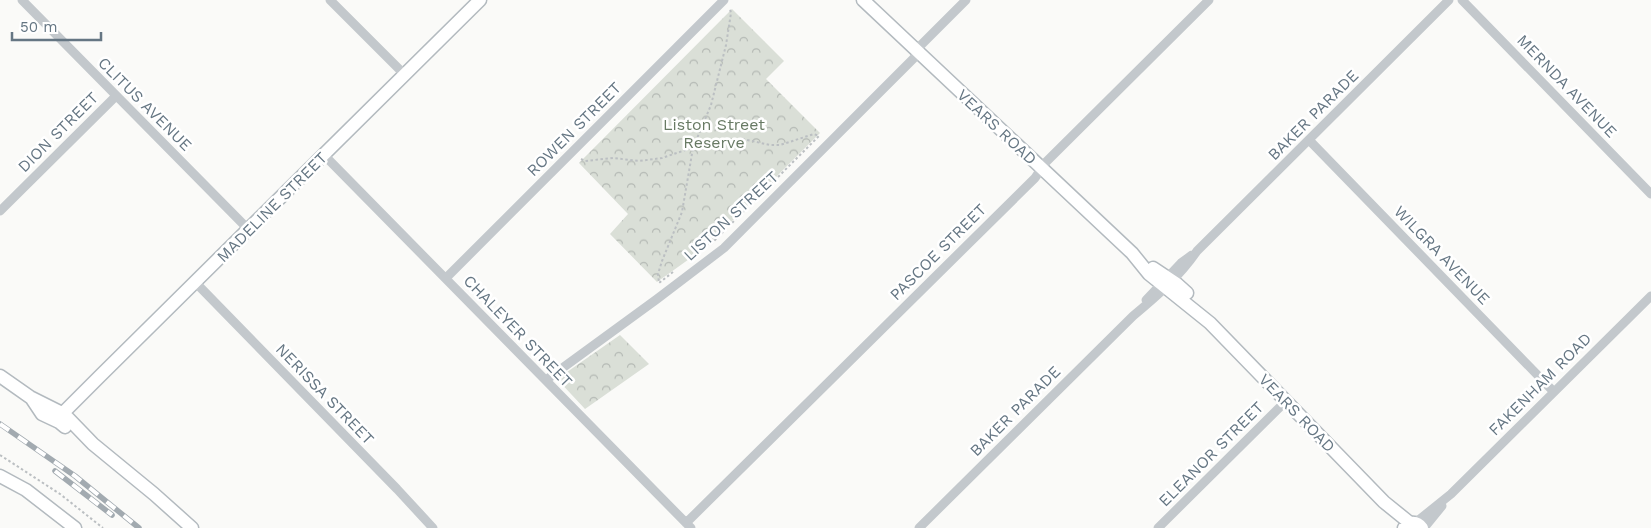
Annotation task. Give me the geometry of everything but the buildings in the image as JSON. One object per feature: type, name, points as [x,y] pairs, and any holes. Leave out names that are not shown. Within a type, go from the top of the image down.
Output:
[{"type":"street","name":"CLITUS AVENUE","points":[[22,0],[248,230]]},
{"type":"street","points":[[330,0],[405,75]]},
{"type":"street","name":"MADELINE STREET","points":[[62,418],[66,410],[99,377],[480,0]]},
{"type":"street","name":"ROWEN STREET","points":[[446,278],[724,0]]},
{"type":"street","name":"VEARS ROAD","points":[[862,0],[1132,253],[1141,266],[1166,282],[1210,323],[1384,502],[1413,526]]},
{"type":"street","name":"LISTON STREET","points":[[546,380],[718,253],[966,0]]},
{"type":"street","name":"PASCOE STREET","points":[[688,526],[1028,185],[1042,168],[1209,0]]},
{"type":"street","name":"BAKER PARADE","points":[[919,528],[1133,316],[1166,282],[1181,263],[1197,251],[1449,0]]},
{"type":"street","name":"MERNDA AVENUE","points":[[1462,0],[1651,194]]},
{"type":"street","name":"DION STREET","points":[[0,210],[116,96]]},
{"type":"street","name":"WILGRA AVENUE","points":[[1309,140],[1554,392]]},
{"type":"street","name":"CHALEYER STREET","points":[[324,155],[688,526]]},
{"type":"street","name":"NERISSA STREET","points":[[195,282],[433,528]]},
{"type":"street","name":"FAKENHAM ROAD","points":[[1413,526],[1451,494],[1651,296]]},
{"type":"street","points":[[0,376],[62,418],[192,528]]},
{"type":"street","name":"ELEANOR STREET","points":[[1158,528],[1286,401]]},
{"type":"street","points":[[0,476],[26,490],[75,528]]},
{"type":"path","points":[[675,271],[659,283],[658,274],[662,261],[682,212],[688,168],[693,148],[711,104],[726,45],[730,9],[724,16]]},
{"type":"path","points":[[581,160],[619,158],[639,161],[662,158],[709,142],[743,139],[780,145],[814,134],[818,136],[707,248]]},
{"type":"path","points":[[0,455],[60,494],[103,528]]},
{"type":"green space","name":"Liston Street Reserve","points":[[732,9],[784,61],[766,79],[820,133],[706,247],[657,282],[610,234],[628,214],[579,163]]},
{"type":"green space","points":[[620,335],[649,364],[585,409],[557,379]]},
{"type":"railway","points":[[0,424],[75,476],[139,528]]},
{"type":"railway","points":[[55,471],[112,515]]}]
